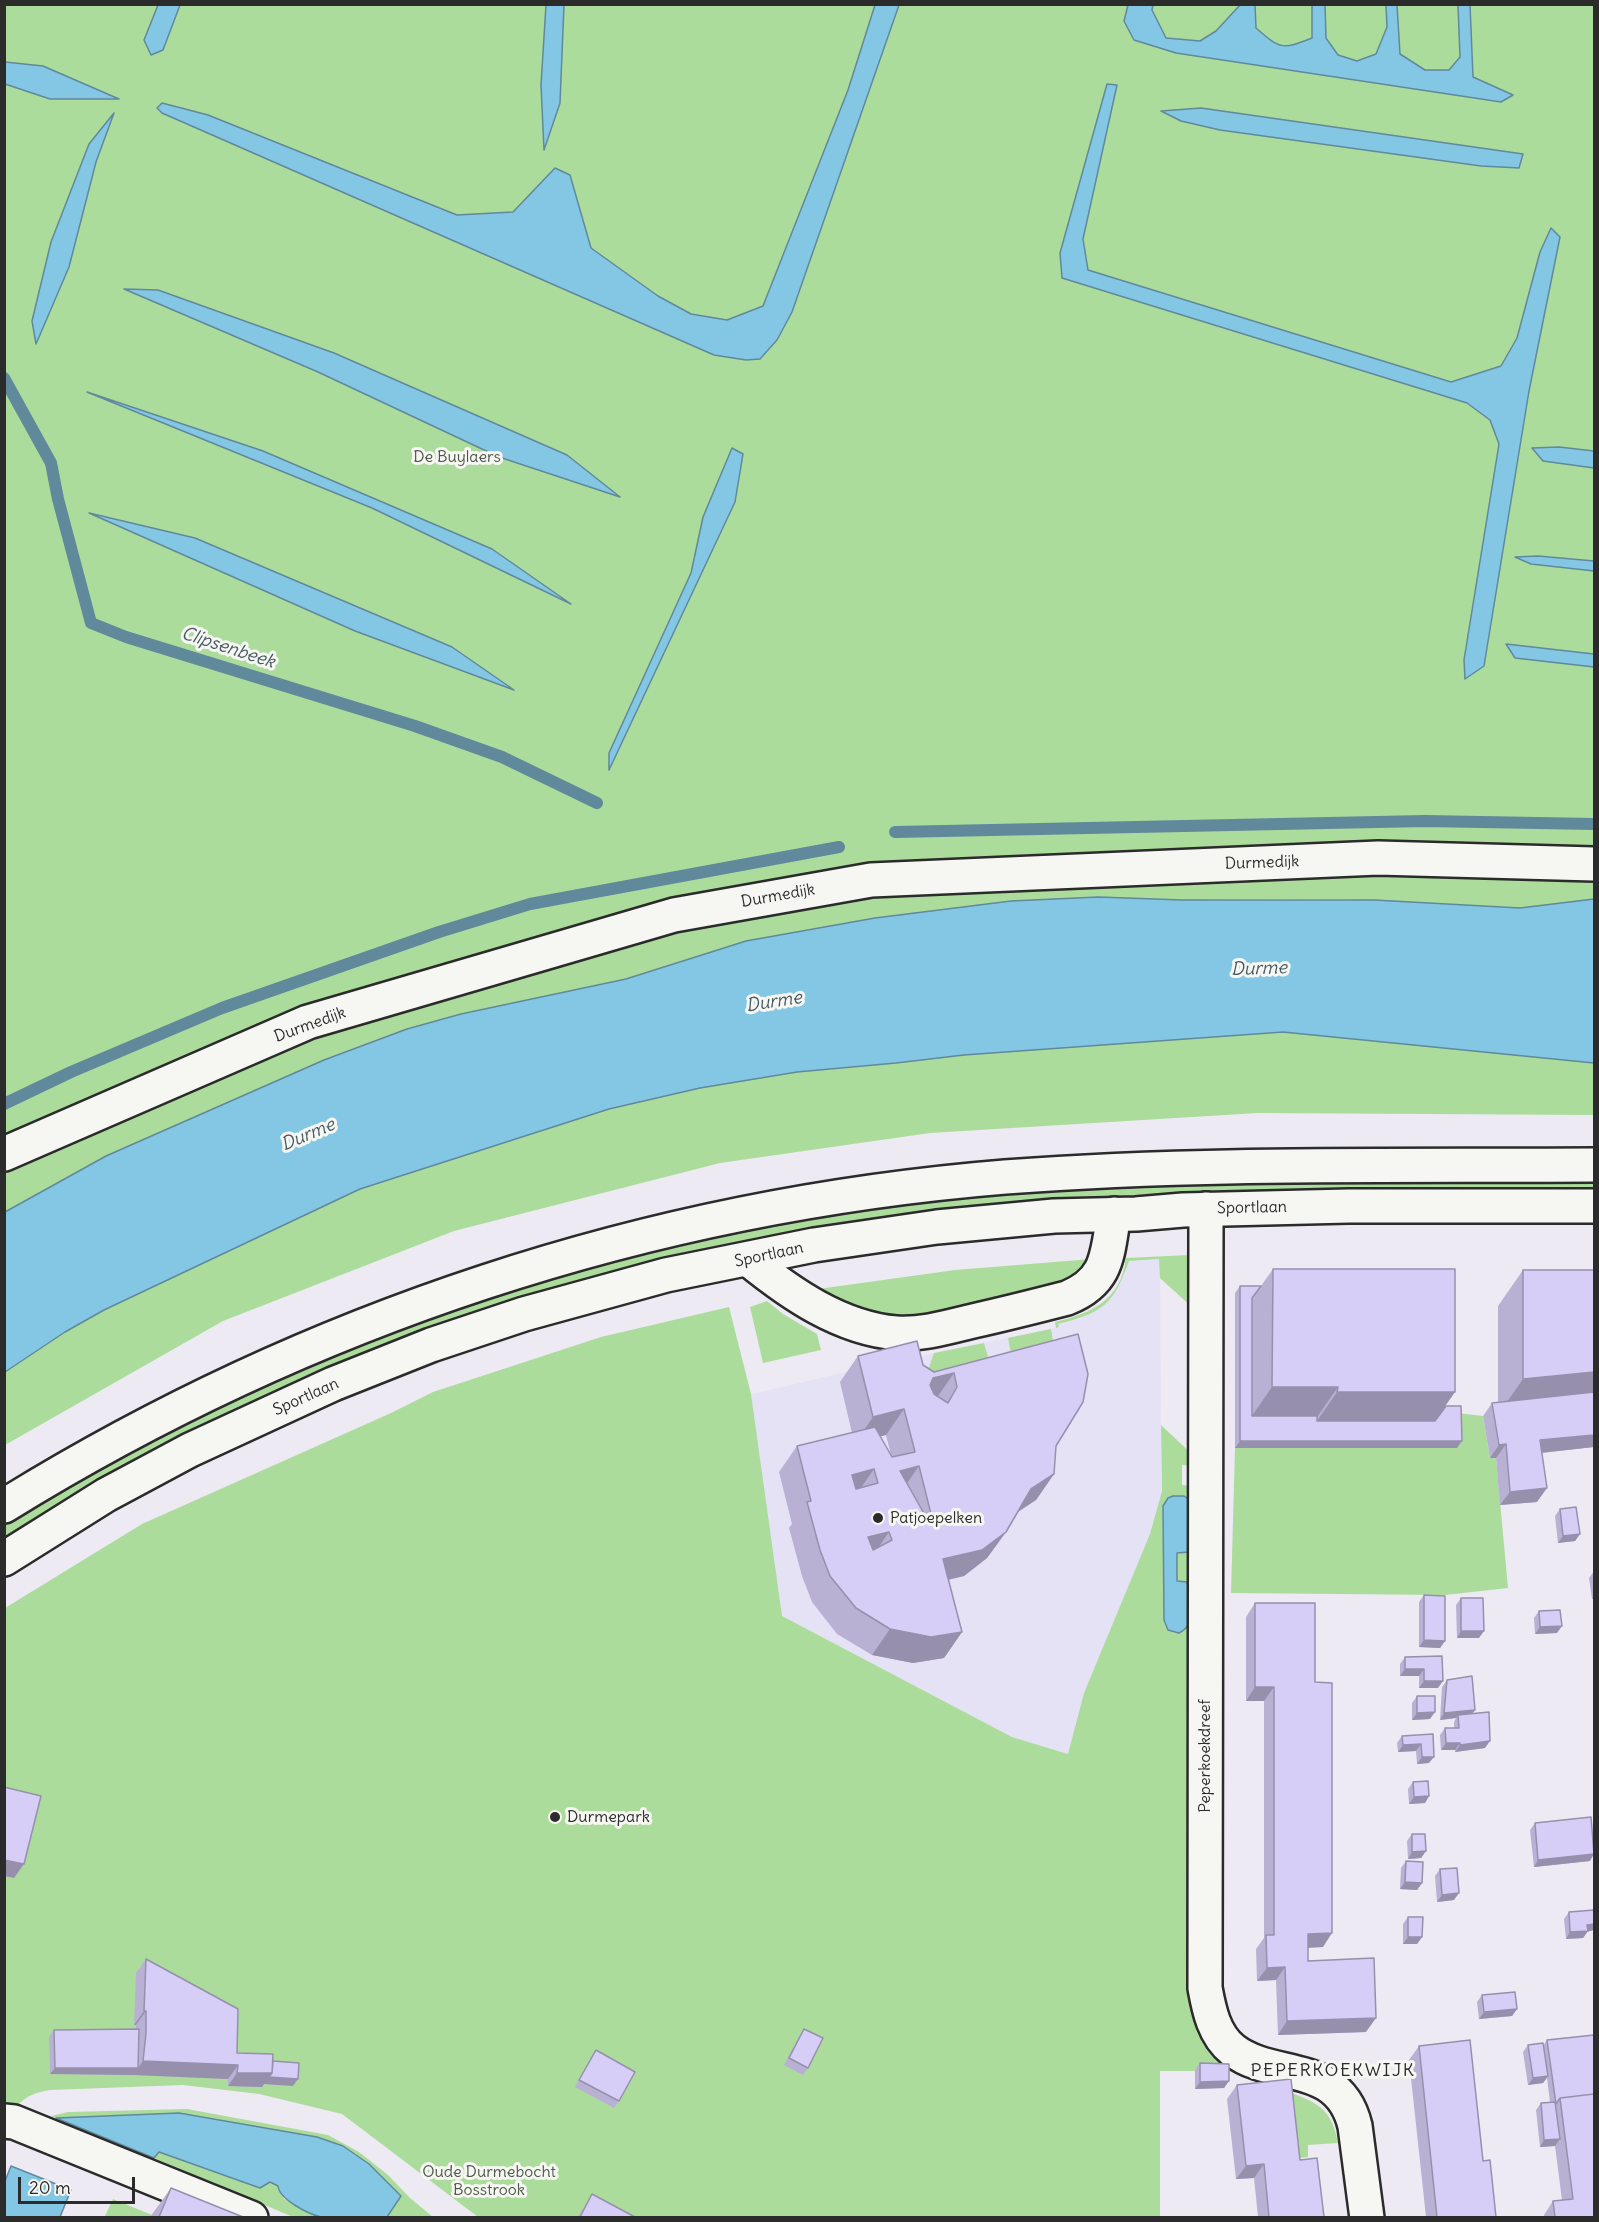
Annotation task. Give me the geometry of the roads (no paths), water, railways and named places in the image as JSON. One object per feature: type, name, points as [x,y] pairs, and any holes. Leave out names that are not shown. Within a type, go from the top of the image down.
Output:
[{"type":"main road","name":"Durmedijk","points":[[4,1154],[308,1022],[674,915],[871,880],[1378,858],[1594,864]]},
{"type":"main road","points":[[4,1506],[85,1458],[197,1399],[251,1372],[362,1325],[419,1303],[576,1253],[704,1222],[865,1193],[1073,1172],[1271,1165],[1594,1165]]},
{"type":"main road","name":"Sportlaan","points":[[4,1558],[106,1495],[190,1450],[283,1406],[383,1364],[524,1314],[582,1296],[666,1275],[814,1245],[937,1227],[1053,1216],[1206,1209],[1349,1206],[1594,1206]]},
{"type":"main road","name":"Peperkoekdreef","points":[[1206,1209],[1205,1988],[1211,2018],[1232,2050],[1250,2059],[1315,2078],[1334,2089],[1341,2098],[1355,2126],[1367,2217]]},
{"type":"main road","points":[[749,1260],[775,1281],[810,1304],[850,1322],[871,1329],[897,1333],[932,1330],[1067,1298],[1083,1292],[1095,1281],[1104,1265],[1114,1214]]},
{"type":"main road","points":[[16,2124],[251,2217]]},
{"type":"water","points":[[158,5],[180,5],[163,50],[151,55],[144,40]]},
{"type":"water","points":[[546,5],[564,5],[560,103],[544,150],[541,85]]},
{"type":"water","points":[[875,5],[899,5],[792,312],[777,340],[760,359],[746,360],[714,355],[162,113],[157,108],[162,103],[208,115],[457,215],[513,212],[555,168],[570,175],[591,248],[658,296],[691,314],[727,320],[763,306],[848,90]]},
{"type":"water","points":[[1128,5],[1153,5],[1152,10],[1166,38],[1200,41],[1216,31],[1240,5],[1255,5],[1256,28],[1276,44],[1287,46],[1312,38],[1312,5],[1325,5],[1326,38],[1338,55],[1357,61],[1376,54],[1387,27],[1386,5],[1397,5],[1400,54],[1425,70],[1449,70],[1460,57],[1458,5],[1470,5],[1473,77],[1513,95],[1501,102],[1176,53],[1134,40],[1124,21]]},
{"type":"water","points":[[5,62],[43,66],[119,99],[50,99],[5,84]]},
{"type":"water","points":[[1107,84],[1117,85],[1083,239],[1088,270],[1451,382],[1501,366],[1517,338],[1540,252],[1551,228],[1560,237],[1529,391],[1484,666],[1465,679],[1464,660],[1499,444],[1490,420],[1467,403],[1062,278],[1060,253]]},
{"type":"water","points":[[1201,108],[1523,154],[1519,168],[1481,166],[1220,130],[1181,121],[1161,111]]},
{"type":"water","points":[[114,113],[96,162],[69,267],[36,344],[32,321],[51,242],[89,144]]},
{"type":"water","points":[[124,289],[158,290],[334,353],[567,455],[620,497],[499,457],[318,372]]},
{"type":"water","points":[[87,392],[263,451],[492,549],[571,604],[372,508]]},
{"type":"water","points":[[1559,447],[1594,451],[1594,468],[1543,461],[1532,448]]},
{"type":"water","points":[[732,448],[743,454],[735,502],[609,770],[609,753],[691,573],[703,517]]},
{"type":"water","points":[[89,513],[195,538],[452,647],[514,690],[355,631]]},
{"type":"water","points":[[1538,556],[1594,561],[1594,571],[1531,564],[1515,557]]},
{"type":"water","points":[[1506,644],[1594,654],[1594,667],[1515,658]]},
{"type":"water","name":"Durme","points":[[1098,897],[1182,900],[1374,900],[1520,908],[1594,899],[1594,1063],[1283,1032],[964,1055],[797,1072],[700,1088],[609,1109],[360,1189],[104,1310],[65,1332],[5,1372],[5,1212],[106,1156],[324,1060],[407,1029],[461,1014],[626,979],[746,941],[875,918],[1011,901]]},
{"type":"water","points":[[1184,1496],[1190,1500],[1191,1542],[1189,1552],[1177,1553],[1177,1581],[1187,1582],[1192,1610],[1189,1623],[1179,1633],[1168,1630],[1164,1620],[1163,1506],[1168,1498]]},
{"type":"water","points":[[179,2113],[317,2137],[343,2146],[369,2164],[401,2196],[387,2217],[344,2219],[321,2217],[289,2201],[283,2196],[278,2186],[270,2182],[260,2188],[159,2152],[154,2158],[56,2118]]},
{"type":"water","points":[[11,2166],[71,2190],[60,2217],[5,2217],[5,2181]]},
{"type":"waterway","name":"Clipsenbeek","points":[[4,378],[51,463],[58,499],[91,623],[126,637],[415,726],[502,757],[597,803]]},
{"type":"waterway","points":[[895,832],[1425,821],[1594,824]]},
{"type":"waterway","points":[[4,1104],[71,1072],[222,1008],[439,932],[530,904],[839,847]]},
{"type":"place","name":"Patjoepelken","points":[[878,1518]]},
{"type":"place","name":"Durmepark","points":[[555,1817]]},
{"type":"district","name":"PEPERKOEKWIJK","points":[[1333,2071]]},
{"type":"park label","name":"De Buylaers","points":[[457,457]]},
{"type":"park label","name":"Oude Durmebocht Bosstrook","points":[[489,2181]]}]
